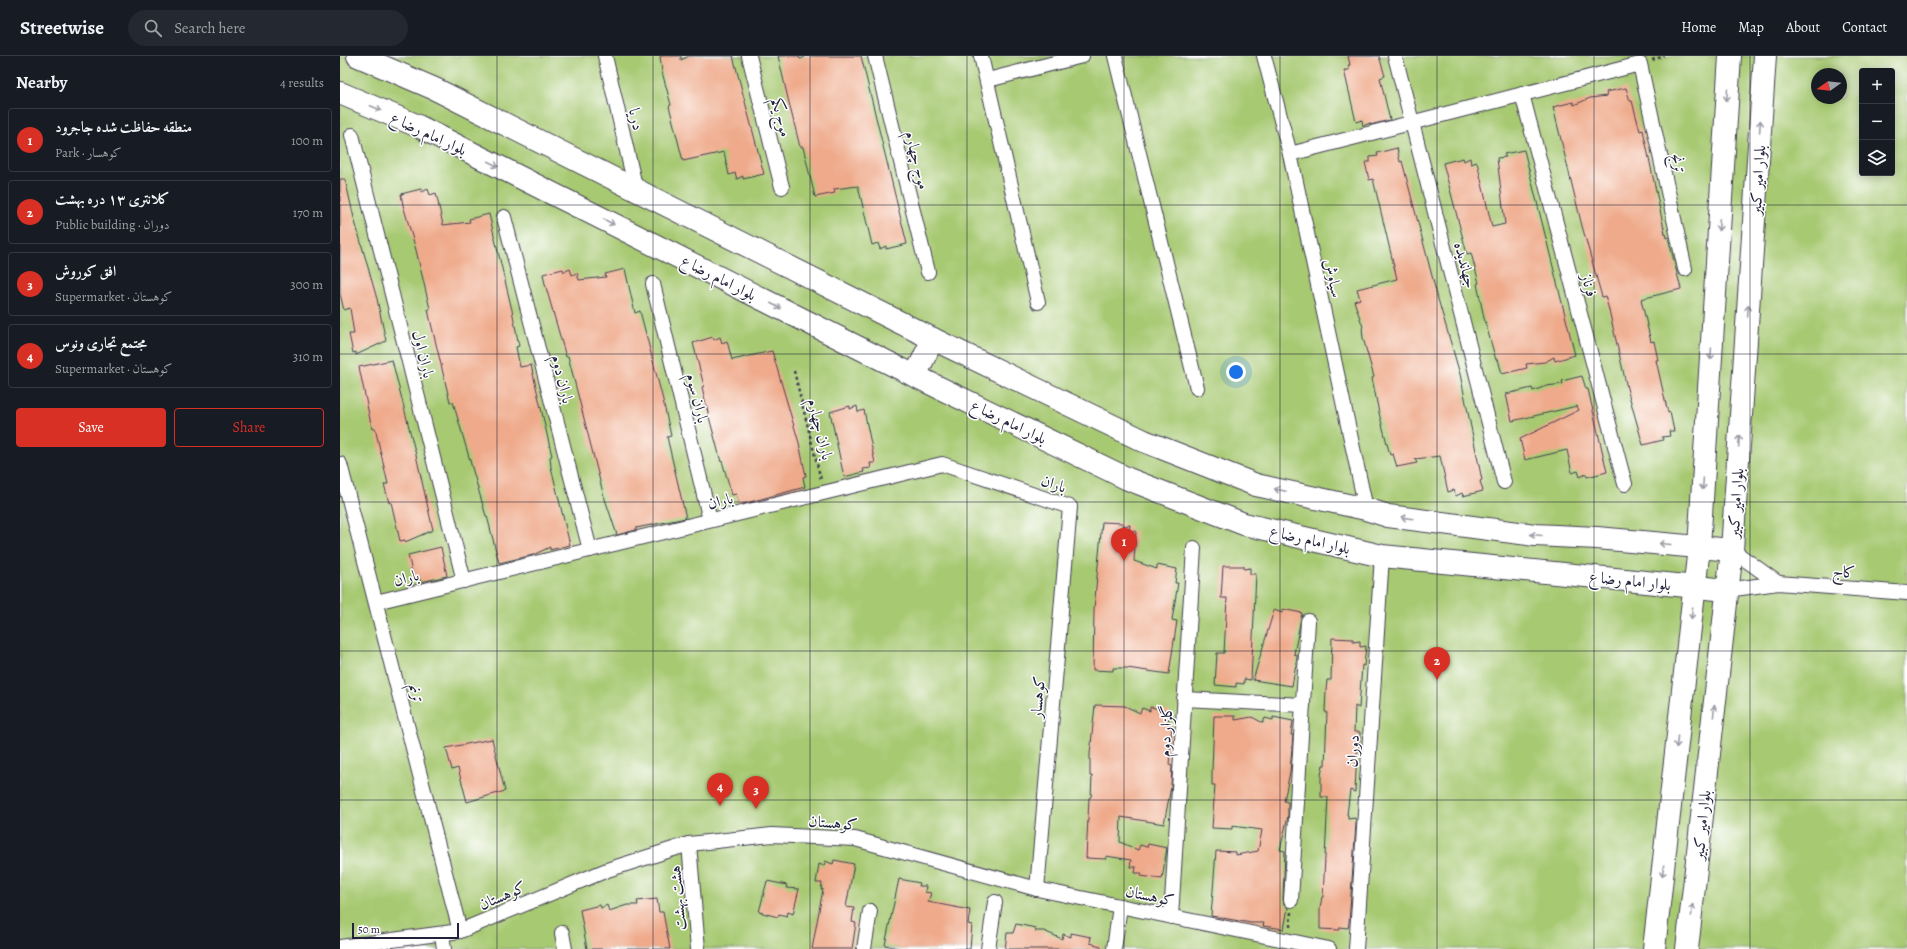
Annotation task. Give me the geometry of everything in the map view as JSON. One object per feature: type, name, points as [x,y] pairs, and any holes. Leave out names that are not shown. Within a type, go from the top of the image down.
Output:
[{"type":"main road","points":[[358,56],[435,89],[933,339],[1158,447],[1256,485],[1366,509],[1388,516],[1534,535],[1699,546],[1732,550]]},
{"type":"main road","name":"بلوار امیر کبیر","points":[[1654,949],[1699,546],[1730,56]]},
{"type":"main road","name":"بلوار امیر کبیر","points":[[1687,949],[1732,550],[1765,56]]},
{"type":"main road","name":"بلوار امام رضا ع","points":[[340,93],[418,126],[915,376],[1128,479],[1244,524],[1382,556],[1728,590]]},
{"type":"main road","points":[[915,376],[933,339]]},
{"type":"street","name":"دریا","points":[[606,56],[636,190]]},
{"type":"street","name":"موج یکم","points":[[749,56],[782,187]]},
{"type":"street","name":"موج چهارم","points":[[875,56],[928,272]]},
{"type":"street","points":[[981,56],[988,80],[1038,302]]},
{"type":"street","points":[[988,80],[1082,56]]},
{"type":"street","points":[[1115,56],[1197,388]]},
{"type":"street","name":"سیاوش","points":[[1264,56],[1290,154],[1366,509]]},
{"type":"street","name":"جهاندیده","points":[[1395,56],[1504,482]]},
{"type":"street","name":"ترنج","points":[[1522,94],[1640,64],[1685,268]]},
{"type":"street","points":[[1290,154],[1522,94]]},
{"type":"street","name":"فرناز","points":[[1522,94],[1625,484]]},
{"type":"street","name":"باران اول","points":[[352,135],[464,581]]},
{"type":"street","name":"باران دوم","points":[[504,217],[590,550]]},
{"type":"street","name":"باران سوم","points":[[653,284],[710,520]]},
{"type":"street","name":"ترنم","points":[[340,464],[460,931]]},
{"type":"street","name":"باران","points":[[376,602],[942,464],[1070,507]]},
{"type":"street","name":"کوهسار","points":[[1038,889],[1070,507]]},
{"type":"street","name":"گلزار دوم","points":[[1171,917],[1194,548]]},
{"type":"street","points":[[1732,550],[1778,583]]},
{"type":"street","name":"دوران","points":[[1356,949],[1382,556]]},
{"type":"street","name":"کاج","points":[[1728,590],[1778,583],[1907,593]]},
{"type":"street","points":[[1291,900],[1308,621]]},
{"type":"street","points":[[1184,699],[1303,705]]},
{"type":"street","name":"کوهستان","points":[[340,948],[460,931],[607,870],[689,844],[772,835],[855,839],[1038,889],[1330,949]]},
{"type":"street","name":"هشت بهشت","points":[[689,844],[698,949]]},
{"type":"street","points":[[988,949],[995,902]]},
{"type":"street","points":[[1114,949],[1120,906]]},
{"type":"street","points":[[864,949],[870,911]]},
{"type":"street","points":[[562,933],[565,949]]},
{"type":"street","points":[[442,934],[444,949]]},
{"type":"path","name":"باران چهارم","points":[[794,371],[824,492]]},
{"type":"path","points":[[1289,941],[1291,900]]},
{"type":"green space","points":[[340,56],[1907,56],[1907,949],[340,949]]},
{"type":"building","points":[[660,56],[681,56],[681,60],[689,56],[733,56],[764,174],[743,179],[743,176],[737,179],[735,173],[729,175],[724,152],[683,161],[669,106],[671,105],[662,72]]},
{"type":"building","points":[[778,56],[799,56],[800,59],[807,56],[861,56],[907,244],[886,249],[886,246],[880,249],[878,243],[872,245],[858,186],[834,189],[835,193],[815,197],[803,147],[800,147]]},
{"type":"building","points":[[1348,56],[1379,56],[1385,76],[1380,78],[1390,120],[1370,125],[1370,123],[1363,126],[1362,120],[1356,122],[1344,70],[1349,70],[1348,65],[1350,65]]},
{"type":"building","points":[[1626,88],[1630,101],[1632,101],[1640,131],[1643,130],[1666,238],[1668,237],[1681,289],[1641,299],[1651,342],[1654,341],[1658,360],[1656,360],[1668,413],[1670,412],[1674,431],[1669,431],[1670,436],[1662,437],[1663,440],[1643,445],[1627,388],[1609,310],[1605,296],[1602,297],[1582,226],[1553,107],[1573,102],[1574,105],[1590,98],[1607,96],[1606,92]]},
{"type":"building","points":[[1397,148],[1400,162],[1402,161],[1438,299],[1460,374],[1482,480],[1480,481],[1483,491],[1463,496],[1462,493],[1456,496],[1454,490],[1448,492],[1440,456],[1415,459],[1417,463],[1397,467],[1393,454],[1390,455],[1379,413],[1372,378],[1374,377],[1363,338],[1363,327],[1354,301],[1360,299],[1357,289],[1397,279],[1373,179],[1369,180],[1365,162],[1370,162],[1370,157],[1378,156],[1377,153]]},
{"type":"building","points":[[1524,150],[1575,355],[1555,361],[1554,357],[1545,362],[1526,364],[1527,368],[1502,374],[1498,359],[1496,360],[1484,318],[1477,284],[1479,283],[1471,253],[1467,254],[1443,163],[1463,158],[1464,161],[1470,158],[1471,164],[1477,162],[1492,227],[1505,224],[1497,158],[1506,157],[1504,154]]},
{"type":"building","points":[[340,179],[345,179],[354,218],[377,299],[386,341],[356,355],[356,352],[353,353],[349,334],[354,334],[350,308],[344,310],[340,294]]},
{"type":"building","points":[[421,189],[422,192],[428,189],[430,195],[436,193],[443,225],[470,222],[469,219],[489,214],[512,310],[519,346],[516,347],[520,367],[531,365],[552,456],[550,457],[551,467],[570,545],[550,550],[550,547],[533,555],[499,563],[487,516],[453,402],[450,402],[430,319],[428,309],[430,309],[416,250],[403,205],[401,194]]},
{"type":"building","points":[[563,269],[564,272],[570,269],[572,275],[577,273],[579,280],[606,277],[605,274],[625,269],[635,313],[640,311],[663,400],[671,436],[667,437],[686,518],[636,528],[636,530],[617,535],[603,493],[568,356],[566,357],[545,284],[543,274]]},
{"type":"building","points":[[713,337],[714,340],[720,337],[722,343],[727,341],[732,360],[772,351],[799,443],[806,476],[803,477],[805,487],[739,505],[736,494],[732,495],[722,461],[721,462],[709,417],[702,387],[704,386],[693,343]]},
{"type":"building","points":[[392,360],[433,530],[405,542],[405,540],[400,541],[391,502],[389,503],[384,484],[388,484],[375,428],[372,429],[359,367]]},
{"type":"building","points":[[1582,376],[1586,389],[1588,389],[1607,472],[1587,477],[1586,474],[1580,477],[1578,471],[1572,473],[1567,450],[1525,460],[1520,439],[1579,410],[1577,406],[1512,421],[1506,394],[1532,388],[1533,391],[1546,386],[1563,384],[1562,381]]},
{"type":"building","points":[[850,406],[850,409],[857,406],[858,412],[864,410],[875,463],[870,463],[871,468],[863,469],[864,472],[844,477],[830,412]]},
{"type":"building","points":[[1102,522],[1123,523],[1123,526],[1130,525],[1129,531],[1136,531],[1134,561],[1157,569],[1157,565],[1177,569],[1175,583],[1178,583],[1172,620],[1177,621],[1169,674],[1127,668],[1113,668],[1113,671],[1093,670],[1094,609]]},
{"type":"building","points":[[441,547],[447,576],[421,582],[419,578],[414,580],[408,555]]},
{"type":"building","points":[[1223,566],[1244,566],[1244,569],[1250,568],[1250,574],[1256,574],[1251,680],[1244,679],[1244,684],[1236,683],[1236,687],[1215,685],[1217,653],[1224,653],[1227,598],[1221,598]]},
{"type":"building","points":[[1282,609],[1302,613],[1294,654],[1297,655],[1297,658],[1292,686],[1253,680],[1274,610],[1282,613]]},
{"type":"building","points":[[1332,638],[1353,639],[1353,642],[1360,641],[1360,647],[1366,646],[1364,666],[1362,665],[1359,708],[1355,706],[1354,732],[1360,732],[1359,751],[1357,751],[1355,792],[1350,790],[1347,815],[1348,819],[1355,818],[1356,824],[1349,923],[1348,928],[1340,927],[1340,930],[1320,929],[1320,908],[1323,897],[1328,797],[1321,797],[1321,775],[1323,765],[1325,765],[1327,712],[1325,712],[1326,690],[1327,680],[1331,680]]},
{"type":"building","points":[[1095,705],[1125,706],[1140,713],[1142,708],[1150,711],[1150,707],[1170,711],[1168,725],[1172,725],[1169,765],[1172,766],[1171,787],[1164,824],[1121,817],[1120,842],[1138,850],[1140,845],[1147,847],[1148,844],[1167,848],[1162,879],[1141,876],[1142,873],[1135,873],[1136,867],[1130,867],[1131,860],[1106,856],[1106,859],[1086,858],[1089,798],[1091,797],[1092,776],[1090,776],[1090,754]]},
{"type":"building","points":[[1214,716],[1235,716],[1235,720],[1252,717],[1263,723],[1265,718],[1273,720],[1273,717],[1293,721],[1290,772],[1284,801],[1288,802],[1288,816],[1280,850],[1285,851],[1283,899],[1284,904],[1288,908],[1284,929],[1263,926],[1264,923],[1251,923],[1211,916],[1216,851],[1236,852],[1236,855],[1258,851],[1262,830],[1232,826],[1232,829],[1212,828],[1215,785],[1212,785]]},
{"type":"building","points":[[492,739],[505,791],[467,802],[458,768],[452,770],[446,748]]},
{"type":"building","points":[[834,860],[854,864],[846,907],[854,908],[852,922],[856,923],[852,949],[812,949],[823,889],[821,890],[822,883],[816,883],[819,864],[824,866],[825,861],[833,864]]},
{"type":"building","points":[[899,879],[920,883],[919,886],[926,886],[925,892],[931,893],[928,902],[970,910],[968,924],[972,925],[970,949],[902,949],[885,945]]},
{"type":"building","points":[[767,881],[787,885],[786,888],[799,889],[793,914],[788,912],[787,916],[779,914],[778,917],[759,912]]},
{"type":"building","points":[[657,899],[659,912],[663,912],[670,949],[587,949],[580,910],[600,905],[601,908],[607,905],[609,911],[627,905],[638,905],[637,901]]},
{"type":"building","points":[[1016,924],[1036,928],[1035,931],[1044,931],[1062,939],[1063,934],[1071,937],[1071,933],[1091,937],[1090,943],[1101,946],[1101,949],[1005,949],[1007,933],[1013,933]]},
{"type":"place","name":"منطقه حفاظت شده جاجرود","points":[[1124,561]]},
{"type":"place","name":"کلانتری ۱۳ دره بهشت","points":[[1437,680]]},
{"type":"place","name":"مجتمع تجاری ونوس","points":[[720,806]]},
{"type":"place","name":"افق کوروش","points":[[756,809]]}]
